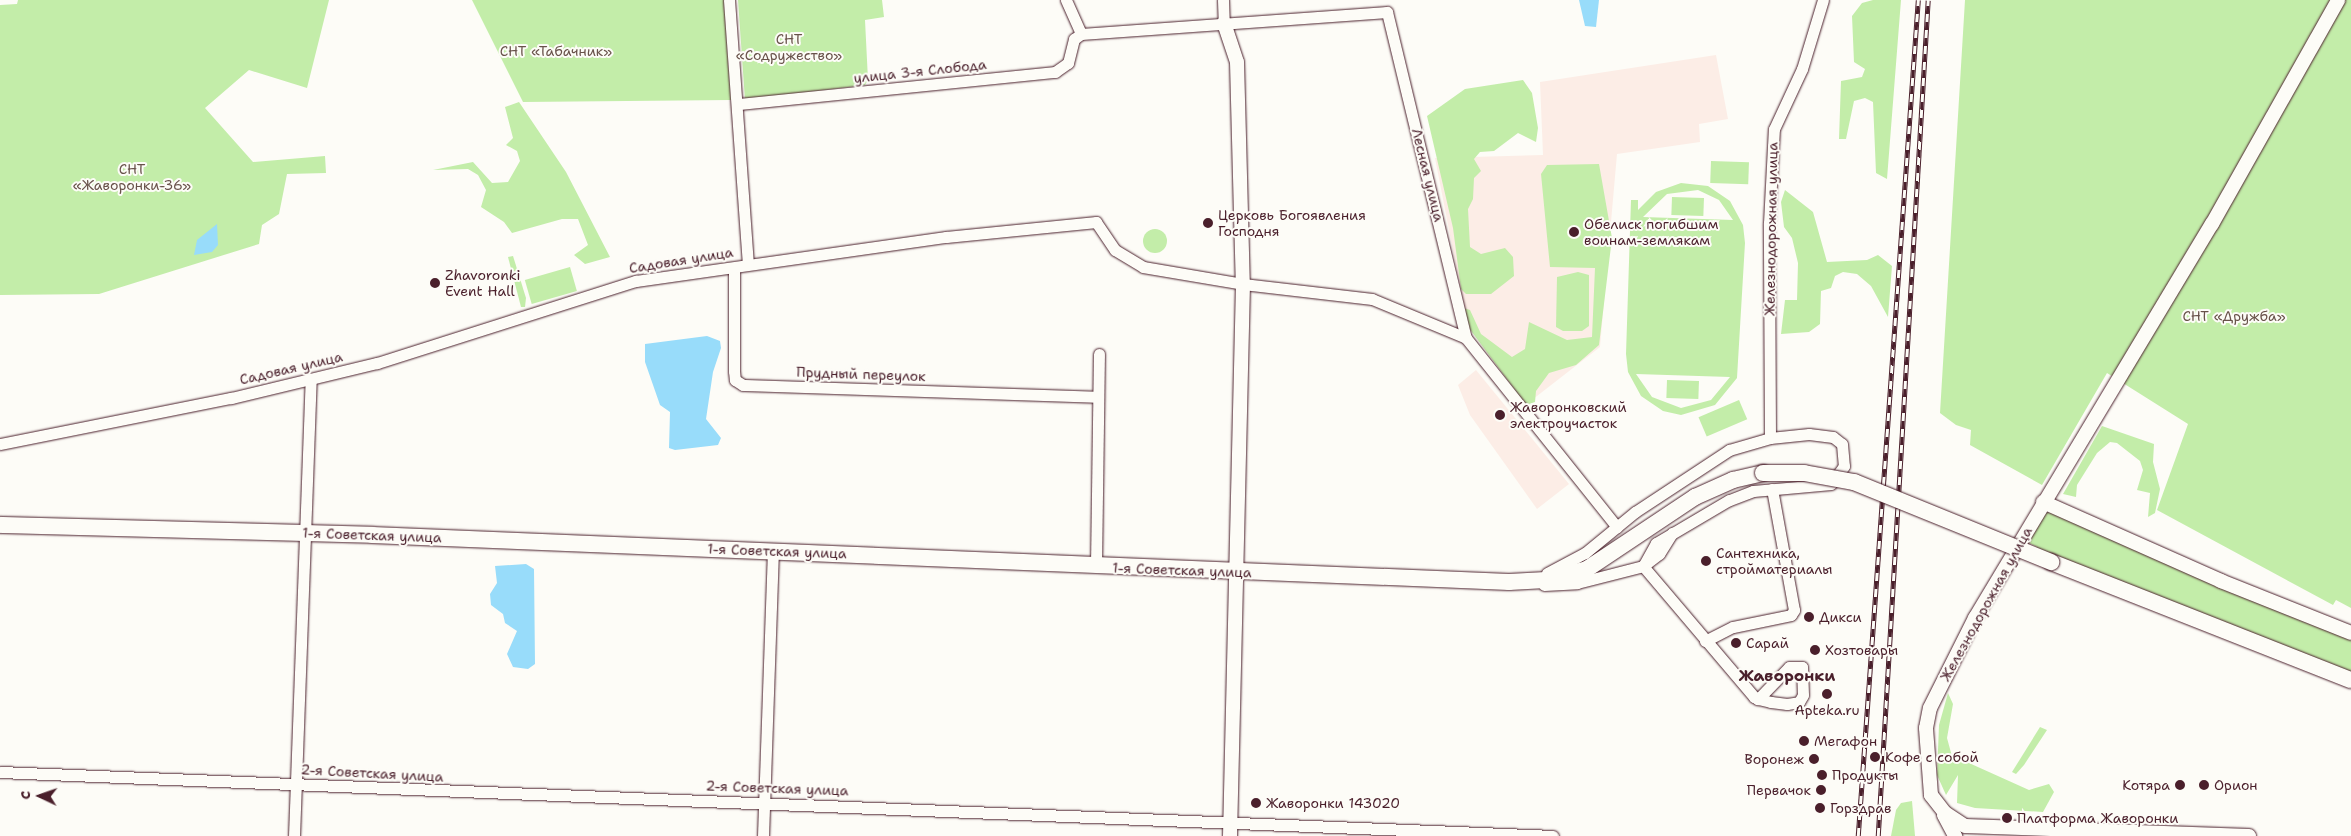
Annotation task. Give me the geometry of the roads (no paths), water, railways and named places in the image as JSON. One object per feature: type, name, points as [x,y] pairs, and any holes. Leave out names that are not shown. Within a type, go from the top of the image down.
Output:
[{"type":"main road","name":"1-я Советская улица","points":[[45,524],[773,551],[1509,582],[1546,580],[1587,569],[1695,497],[1733,480],[1763,473],[1810,473],[1860,484],[2051,562],[2351,680]]},
{"type":"main road","points":[[0,519],[45,524]]},
{"type":"main road","points":[[0,525],[45,524]]},
{"type":"street","points":[[729,0],[739,104],[748,264]]},
{"type":"street","points":[[1066,0],[1081,34],[1135,33],[1224,23]]},
{"type":"street","points":[[1223,0],[1224,23],[1237,62],[1243,284],[1230,830]]},
{"type":"street","name":"Железнодорожная улица","points":[[1770,438],[1769,232],[1774,129],[1802,70],[1823,0]]},
{"type":"street","name":"Железнодорожная улица","points":[[1955,836],[1941,810],[1932,799],[1928,782],[1926,728],[1930,708],[1975,618],[2272,121],[2338,0]]},
{"type":"street","name":"Лесная улица","points":[[1224,23],[1388,12],[1466,338],[1617,527]]},
{"type":"street","name":"улица 3-я Слобода","points":[[739,104],[1055,72],[1068,63],[1074,40],[1081,34]]},
{"type":"street","name":"Садовая улица","points":[[0,444],[311,379],[377,363],[636,281],[734,269],[748,264],[1096,222],[1115,250],[1142,267],[1243,284]]},
{"type":"street","name":"Прудный переулок","points":[[734,269],[734,371],[735,380],[743,386],[1098,397]]},
{"type":"street","name":"Лесная улица","points":[[1243,284],[1372,299],[1466,338]]},
{"type":"street","points":[[1096,566],[1098,354]]},
{"type":"street","points":[[294,836],[311,379]]},
{"type":"street","points":[[1825,435],[1838,441],[1845,453],[1842,472],[1831,484],[1772,489],[1729,500],[1656,543],[1644,566],[1567,585],[1509,582],[1557,570],[1707,462],[1737,447],[1770,438],[1825,435]]},
{"type":"street","points":[[1705,642],[1733,627],[1791,614],[1794,610],[1772,489]]},
{"type":"street","points":[[2043,502],[2230,585],[2351,633]]},
{"type":"street","points":[[762,836],[773,551]]},
{"type":"street","points":[[1644,566],[1705,642],[1758,699]]},
{"type":"street","name":"2-я Советская улица","points":[[0,772],[764,802],[1230,830],[1552,836]]},
{"type":"street","points":[[1941,810],[1980,832],[2054,830],[2248,836]]},
{"type":"street","points":[[2028,836],[2054,830]]},
{"type":"water","points":[[1579,0],[1599,0],[1596,27],[1585,26]]},
{"type":"water","points":[[217,224],[218,245],[212,252],[194,255],[197,240]]},
{"type":"water","points":[[707,336],[720,341],[721,348],[713,372],[706,419],[721,438],[718,445],[675,450],[669,448],[670,412],[660,405],[645,362],[645,344]]},
{"type":"water","points":[[526,564],[534,569],[535,664],[528,669],[513,667],[507,654],[517,631],[505,623],[503,614],[491,605],[490,594],[497,583],[495,566]]},
{"type":"railway","points":[[1858,836],[1918,0]]},
{"type":"railway","points":[[1878,836],[1928,0]]},
{"type":"place","name":"Церковь Богоявления Господня","points":[[1208,223]]},
{"type":"place","name":"Обелиск погибшим воинам-землякам","points":[[1574,232]]},
{"type":"place","name":"Zhavoronki Event Hall","points":[[435,283]]},
{"type":"place","name":"Жаворонковский электроучасток","points":[[1500,415]]},
{"type":"place","name":"Сантехника, стройматериалы","points":[[1706,561]]},
{"type":"place","name":"Дикси","points":[[1809,617]]},
{"type":"place","name":"Сарай","points":[[1736,643]]},
{"type":"place","name":"Хозтовары","points":[[1815,650]]},
{"type":"place","name":"Apteka.ru","points":[[1827,694]]},
{"type":"place","name":"Мегафон","points":[[1804,741]]},
{"type":"place","name":"Кофе с собой","points":[[1875,757]]},
{"type":"place","name":"Воронеж","points":[[1814,759]]},
{"type":"place","name":"Продукты","points":[[1822,775]]},
{"type":"place","name":"Котяра","points":[[2180,785]]},
{"type":"place","name":"Орион","points":[[2204,785]]},
{"type":"place","name":"Первачок","points":[[1821,790]]},
{"type":"place","name":"Жаворонки 143020","points":[[1256,803]]},
{"type":"place","name":"Горздрав","points":[[1820,808]]},
{"type":"place","name":"Платформа Жаворонки","points":[[2007,818]]},
{"type":"district","name":"Жаворонки","points":[[1787,676]]},
{"type":"park label","name":"СНТ «Содружество»","points":[[789,48]]},
{"type":"park label","name":"СНТ «Табачник»","points":[[556,51]]},
{"type":"park label","name":"СНТ «Жаворонки-36»","points":[[132,177]]},
{"type":"park label","name":"СНТ «Дружба»","points":[[2234,316]]}]
